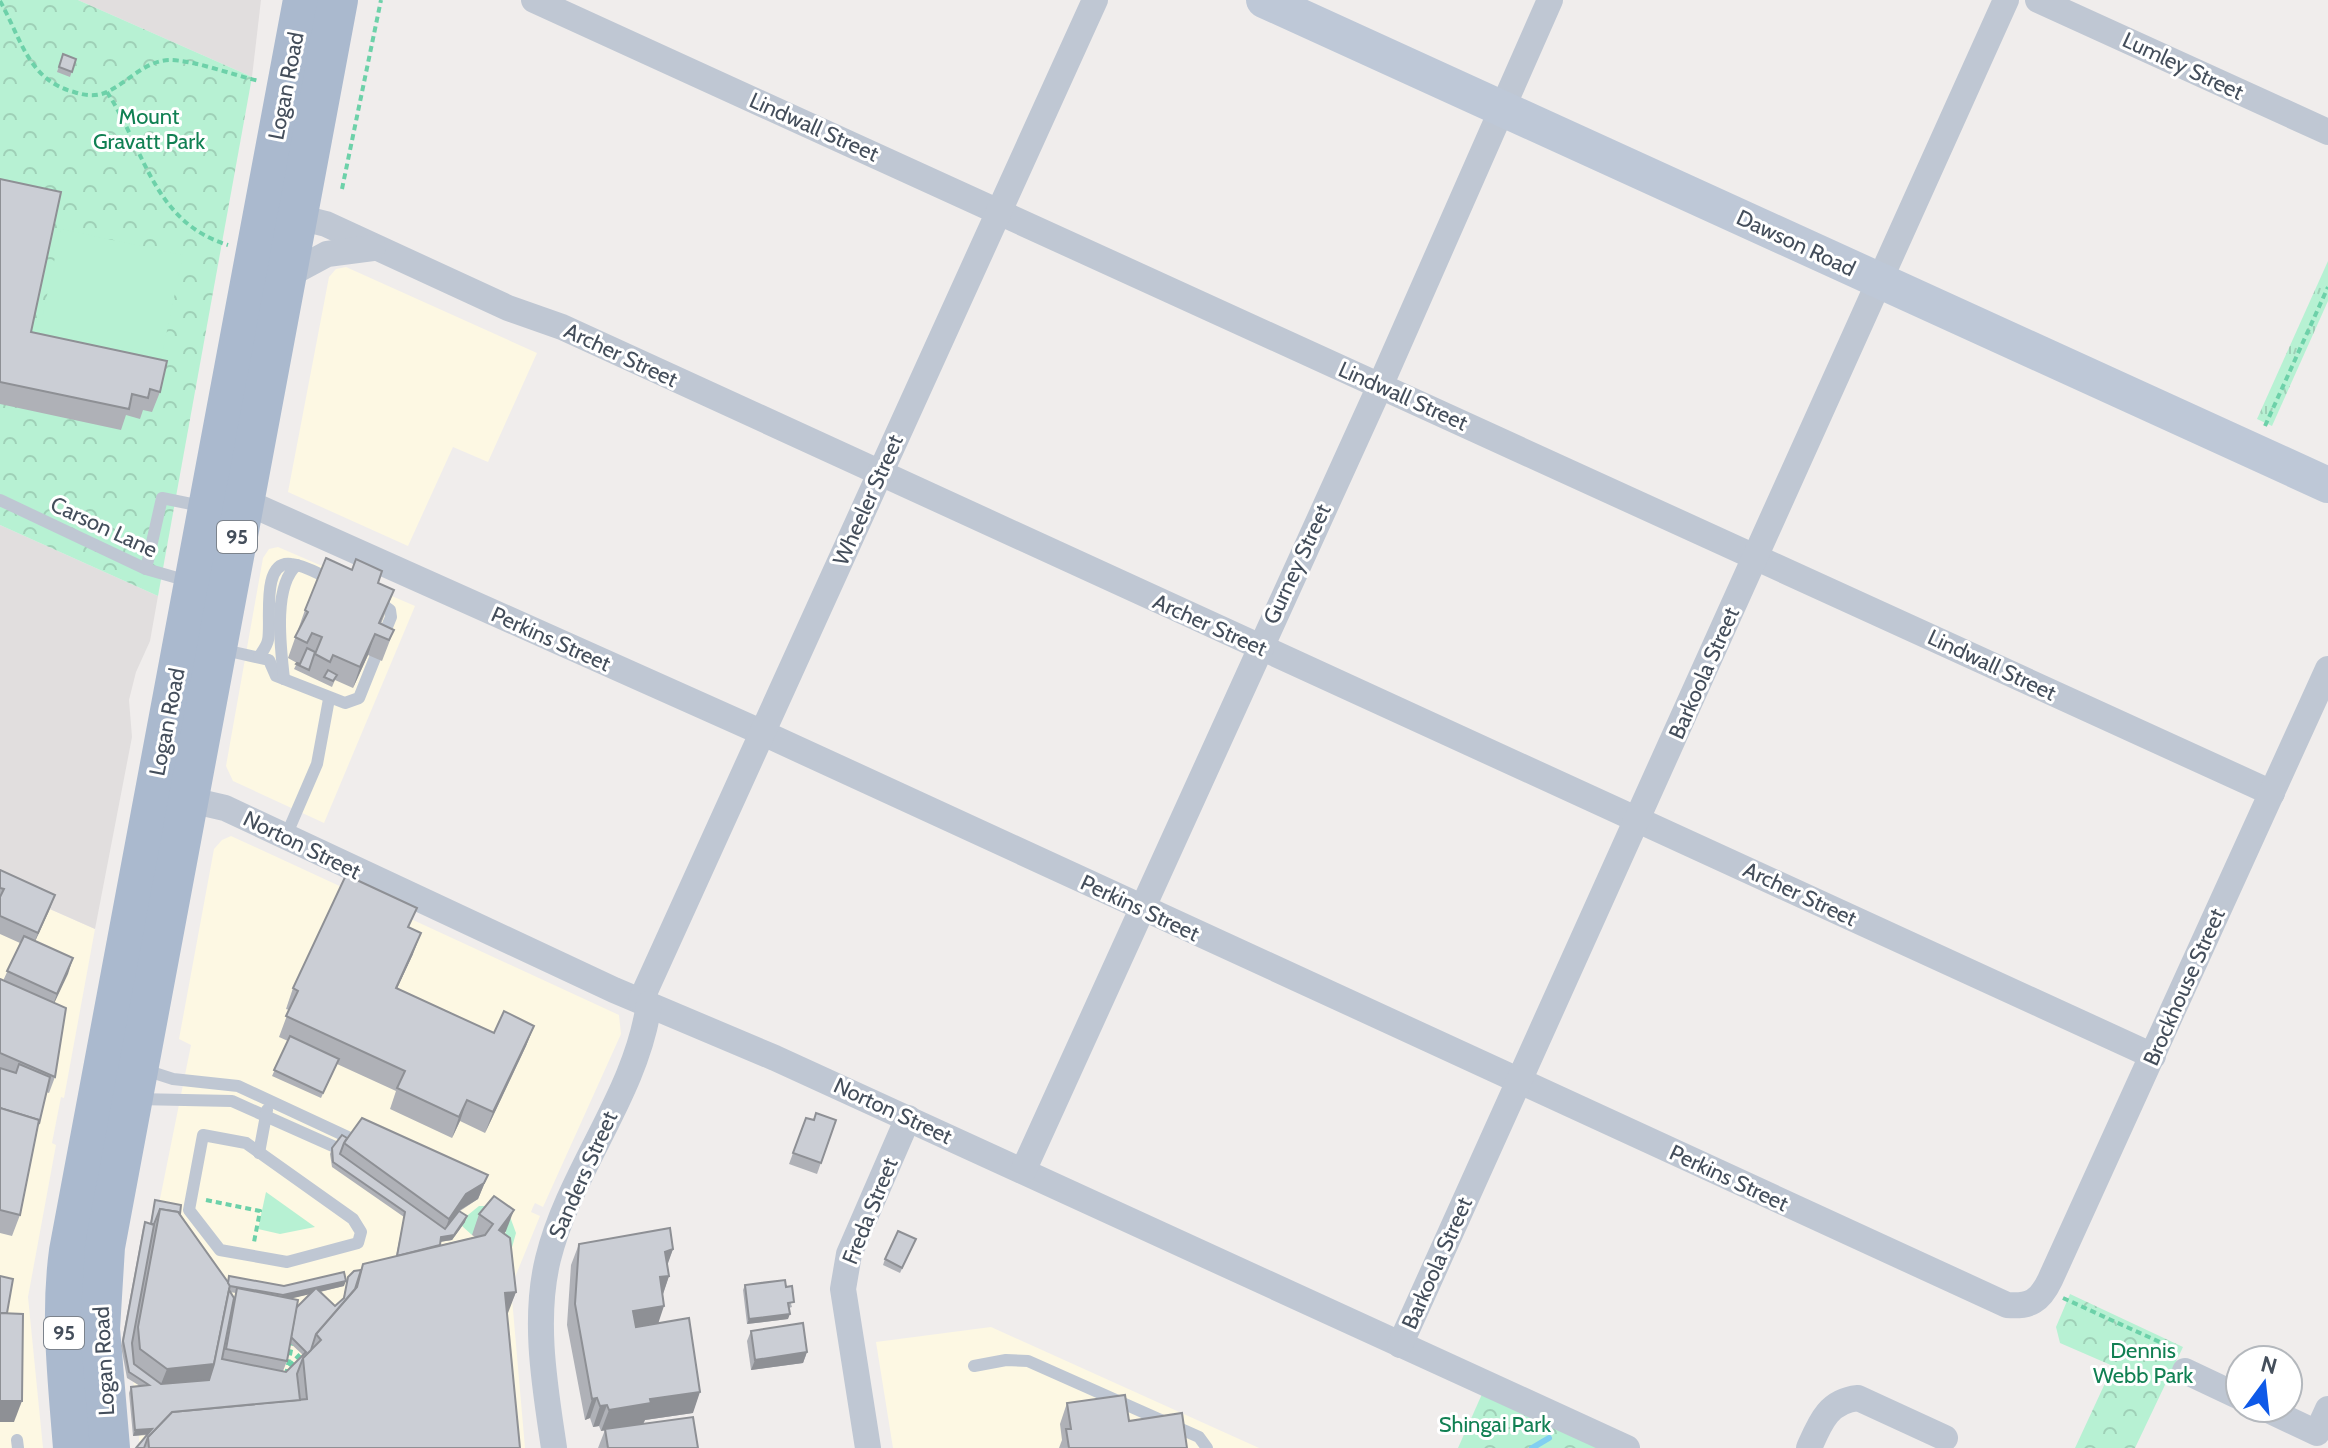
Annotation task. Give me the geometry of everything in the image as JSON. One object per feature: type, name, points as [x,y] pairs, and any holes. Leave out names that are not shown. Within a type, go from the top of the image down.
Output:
[{"type":"main road","name":"Logan Road","points":[[73,1448],[64,1346],[64,1282],[171,796],[216,648],[226,504],[280,212],[303,0]]},
{"type":"main road","name":"Logan Road","points":[[110,1448],[101,1297],[105,1247],[136,1083],[193,583],[226,504],[286,276],[280,212],[338,0]]},
{"type":"main road","name":"Dawson Road","points":[[1264,0],[2328,485]]},
{"type":"street","name":"Lindwall Street","points":[[534,0],[2272,793]]},
{"type":"street","name":"Wheeler Street","points":[[645,1002],[763,733],[1095,0]]},
{"type":"street","name":"Gurney Street","points":[[1023,1171],[1258,647],[1380,386],[1550,0]]},
{"type":"street","name":"Barkoola Street","points":[[1400,1345],[2006,0]]},
{"type":"street","name":"Lumley Street","points":[[2038,0],[2328,132]]},
{"type":"street","name":"Archer Street","points":[[280,212],[326,224],[508,308],[562,327],[2153,1056]]},
{"type":"street","points":[[286,276],[327,254],[377,247]]},
{"type":"street","name":"Perkins Street","points":[[226,504],[763,733],[1140,909],[2007,1305],[2023,1307],[2047,1299]]},
{"type":"street","name":"Brockhouse Street","points":[[2047,1299],[2050,1280],[2328,669]]},
{"type":"street","name":"Norton Street","points":[[171,796],[225,808],[1627,1448]]},
{"type":"street","name":"Sanders Street","points":[[554,1448],[541,1337],[547,1262],[560,1223],[643,1041],[645,1002]]},
{"type":"street","name":"Freda Street","points":[[868,1448],[843,1289],[849,1254],[908,1118]]},
{"type":"street","points":[[2185,1371],[2224,1389]]},
{"type":"street","points":[[1809,1448],[1831,1407],[1843,1400],[1858,1398],[1945,1438]]},
{"type":"lane","points":[[146,569],[162,498],[226,504]]},
{"type":"lane","name":"Carson Lane","points":[[0,500],[146,569],[193,583]]},
{"type":"lane","points":[[259,657],[268,641],[267,612],[275,571],[283,564],[297,565],[346,586]]},
{"type":"lane","points":[[280,678],[280,617],[287,579],[297,565]]},
{"type":"lane","points":[[216,648],[272,662],[280,678],[329,699],[356,701],[391,617],[385,604],[372,598]]},
{"type":"lane","points":[[286,836],[317,764],[329,699]]},
{"type":"lane","points":[[136,1083],[173,1079],[227,1084],[269,1099],[352,1139]]},
{"type":"lane","points":[[136,1083],[224,1100],[344,1151]]},
{"type":"lane","points":[[259,1153],[269,1099]]},
{"type":"lane","points":[[203,1135],[246,1143],[353,1219],[361,1232],[358,1243],[287,1262],[227,1253],[214,1244],[189,1210],[191,1197],[203,1135]]},
{"type":"lane","points":[[974,1366],[1006,1360],[1028,1361],[1199,1437],[1207,1448]]},
{"type":"path","points":[[342,189],[381,0]]},
{"type":"path","points":[[0,1],[40,77],[56,88],[84,95],[107,92],[150,64],[169,60],[261,81]]},
{"type":"path","points":[[107,92],[127,122],[161,197],[208,239],[230,245]]},
{"type":"path","points":[[2264,428],[2328,287]]},
{"type":"path","points":[[191,1197],[260,1211],[253,1248]]},
{"type":"path","points":[[2047,1299],[2191,1356],[2185,1371]]},
{"type":"path","points":[[284,1387],[293,1337]]},
{"type":"path","points":[[288,1368],[307,1347]]},
{"type":"shaded area","points":[[78,0],[261,0],[252,77]]},
{"type":"shaded area","points":[[346,267],[537,353],[488,462],[453,447],[408,546],[288,492],[329,277],[336,269]]},
{"type":"shaded area","points":[[0,525],[158,596],[150,641],[136,672],[129,700],[132,737],[95,929],[0,887]]},
{"type":"shaded area","points":[[278,547],[415,606],[324,823],[233,781],[226,766],[263,558],[269,549]]},
{"type":"shaded area","points":[[231,836],[619,1015],[621,1034],[543,1207],[535,1203],[531,1212],[540,1216],[511,1287],[525,1448],[140,1448],[130,1348],[191,1045],[179,1039],[214,849]]},
{"type":"shaded area","points":[[0,887],[95,929],[64,1098],[61,1097],[52,1143],[56,1145],[28,1297],[43,1448],[0,1448]]},
{"type":"shaded area","points":[[991,1327],[1259,1448],[893,1448],[876,1342]]},
{"type":"green space","name":"Mount Gravatt Park","points":[[0,0],[78,0],[252,77],[158,596],[0,525]]},
{"type":"green space","points":[[61,229],[183,255],[157,378],[35,352]]},
{"type":"green space","points":[[2328,261],[2328,301],[2272,426],[2257,419]]},
{"type":"green space","points":[[266,1192],[315,1227],[280,1234],[258,1229]]},
{"type":"green space","points":[[479,1206],[491,1206],[509,1214],[516,1233],[511,1251],[491,1250],[506,1232],[487,1217],[472,1235],[462,1226],[463,1219]]},
{"type":"green space","name":"Dennis Webb Park","points":[[2070,1294],[2183,1347],[2135,1448],[2075,1448],[2113,1366],[2060,1343],[2056,1327]]},
{"type":"green space","name":"Shingai Park","points":[[1482,1394],[1601,1448],[1458,1448]]},
{"type":"building","points":[[63,54],[76,59],[72,72],[59,67]]},
{"type":"building","points":[[0,179],[61,192],[31,332],[167,361],[160,392],[150,389],[148,398],[132,394],[129,409],[0,382]]},
{"type":"building","points":[[326,558],[352,570],[356,559],[382,571],[378,583],[394,590],[379,623],[394,630],[389,640],[375,634],[360,667],[333,655],[330,662],[315,654],[322,637],[312,633],[307,643],[295,637],[308,612],[305,610]]},
{"type":"building","points":[[307,648],[315,652],[309,670],[296,664],[300,664]]},
{"type":"building","points":[[328,670],[337,675],[333,681],[324,677]]},
{"type":"building","points":[[0,870],[55,895],[38,933],[0,916],[0,897],[4,889],[0,888]]},
{"type":"building","points":[[346,875],[417,908],[408,927],[421,933],[396,988],[494,1033],[504,1011],[534,1026],[493,1112],[467,1100],[459,1117],[397,1088],[405,1071],[286,1016],[298,991],[293,988]]},
{"type":"building","points":[[24,936],[73,958],[57,994],[7,971]]},
{"type":"building","points":[[0,979],[66,1008],[55,1077],[0,1053]]},
{"type":"building","points":[[290,1036],[339,1059],[323,1093],[274,1070]]},
{"type":"building","points":[[19,1064],[50,1077],[39,1124],[39,1120],[0,1108],[0,1068],[16,1073]]},
{"type":"building","points":[[0,1108],[39,1120],[20,1215],[0,1210]]},
{"type":"building","points":[[816,1113],[836,1120],[821,1163],[793,1153],[806,1118],[814,1120]]},
{"type":"building","points":[[362,1118],[488,1175],[484,1183],[466,1194],[449,1219],[344,1143]]},
{"type":"building","points":[[342,1135],[347,1138],[340,1154],[445,1229],[459,1211],[467,1216],[454,1235],[441,1237],[440,1245],[397,1256],[405,1212],[333,1162],[332,1148]]},
{"type":"building","points":[[494,1196],[514,1210],[499,1230],[510,1238],[516,1292],[505,1293],[520,1448],[149,1448],[148,1437],[172,1412],[307,1399],[303,1358],[321,1340],[316,1334],[357,1287],[363,1264],[485,1235],[493,1224],[479,1214]]},
{"type":"building","points":[[155,1200],[181,1205],[180,1214],[160,1209],[154,1224],[151,1224]]},
{"type":"building","points":[[160,1209],[178,1212],[230,1285],[214,1364],[167,1369],[140,1349],[138,1327]]},
{"type":"building","points":[[145,1222],[154,1225],[132,1343],[134,1364],[161,1384],[209,1380],[229,1290],[234,1298],[222,1359],[286,1372],[306,1352],[291,1337],[296,1308],[316,1288],[335,1306],[344,1298],[348,1277],[354,1271],[361,1270],[355,1289],[316,1334],[311,1350],[303,1358],[297,1374],[300,1400],[172,1412],[148,1437],[144,1448],[136,1448],[152,1429],[135,1430],[131,1387],[149,1385],[129,1372],[123,1341]]},
{"type":"building","points":[[670,1228],[673,1249],[665,1252],[669,1276],[660,1277],[664,1306],[633,1311],[636,1327],[689,1318],[700,1392],[650,1399],[651,1403],[609,1410],[607,1405],[600,1406],[597,1398],[592,1399],[575,1304],[579,1244]]},
{"type":"building","points":[[898,1231],[916,1239],[902,1268],[885,1259]]},
{"type":"building","points":[[344,1272],[346,1281],[283,1295],[230,1286],[228,1283],[229,1276],[284,1286]]},
{"type":"building","points":[[0,1276],[13,1279],[7,1313],[0,1313]]},
{"type":"building","points":[[785,1280],[786,1287],[792,1286],[794,1302],[788,1303],[790,1314],[749,1319],[745,1285]]},
{"type":"building","points":[[237,1288],[298,1300],[287,1361],[226,1349]]},
{"type":"building","points":[[0,1313],[23,1314],[22,1401],[0,1401]]},
{"type":"building","points":[[803,1323],[807,1352],[755,1360],[751,1331]]},
{"type":"building","points":[[1125,1395],[1129,1421],[1182,1413],[1187,1448],[1069,1448],[1066,1429],[1071,1429],[1067,1403]]},
{"type":"building","points":[[693,1417],[698,1448],[608,1448],[605,1429]]},
{"type":"waterway","points":[[1532,1448],[1549,1438]]}]
